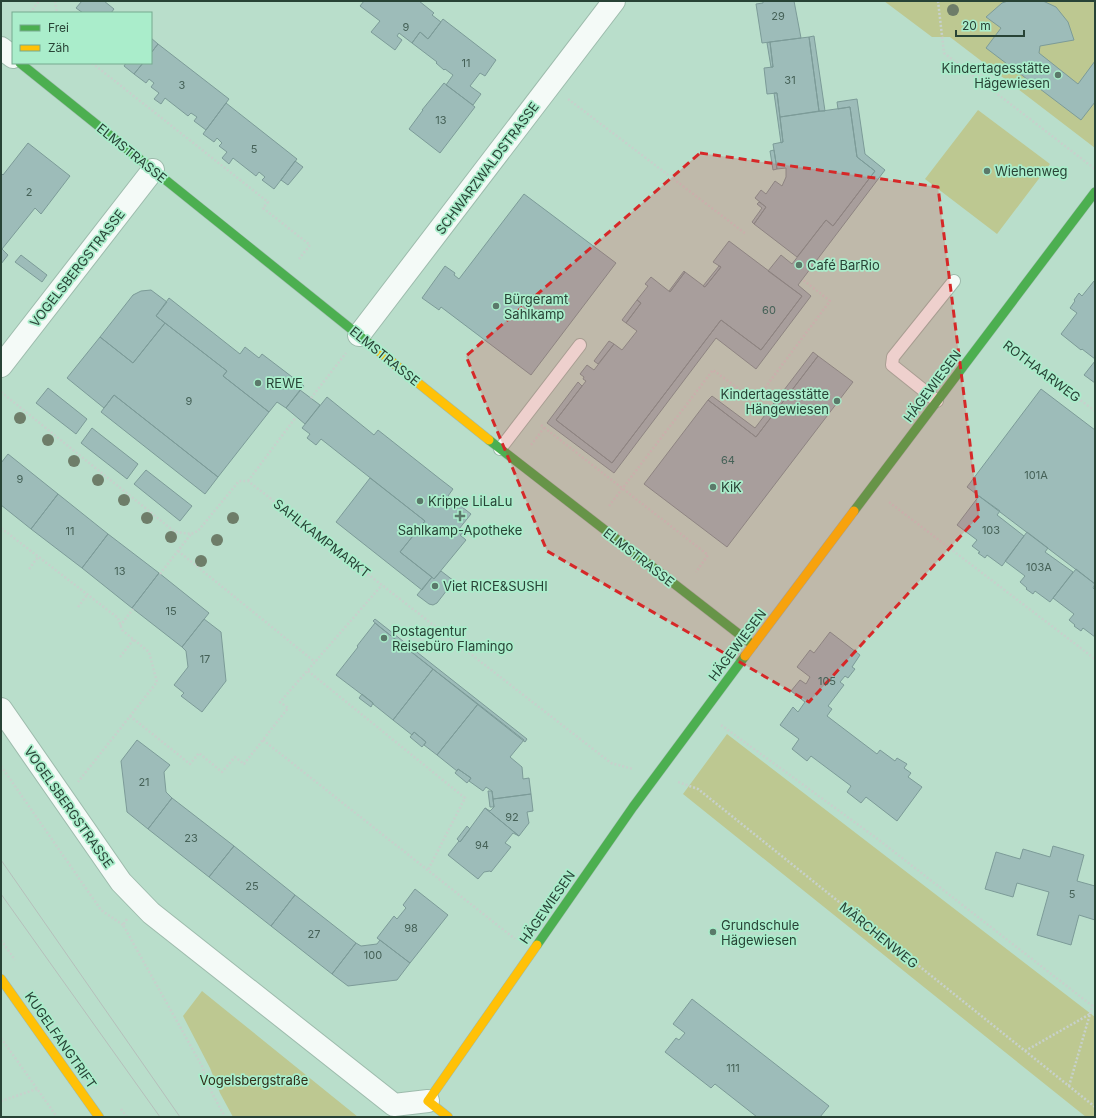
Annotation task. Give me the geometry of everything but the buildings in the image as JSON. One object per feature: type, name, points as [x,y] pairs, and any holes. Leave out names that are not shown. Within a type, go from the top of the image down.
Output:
[{"type":"street","name":"SCHWARZWALDSTRASSE","points":[[359,335],[614,1]]},
{"type":"street","points":[[1,48],[12,56]]},
{"type":"street","name":"ELMSTRASSE","points":[[21,64],[500,449],[753,645]]},
{"type":"street","name":"VOGELSBERGSTRASSE","points":[[1,366],[153,170]]},
{"type":"street","name":"HÄGEWIESEN","points":[[428,1101],[657,775],[753,645],[1095,192]]},
{"type":"street","name":"VOGELSBERGSTRASSE","points":[[1,710],[121,882],[151,913],[394,1105],[428,1101]]},
{"type":"street","name":"KUGELFANGTRIFT","points":[[1,979],[99,1117]]},
{"type":"street","points":[[428,1101],[448,1117]]},
{"type":"lane","points":[[937,401],[892,365],[893,357],[954,281]]},
{"type":"lane","points":[[500,449],[580,345]]},
{"type":"path","points":[[31,12],[39,1]]},
{"type":"path","points":[[55,1],[57,12]]},
{"type":"path","points":[[938,1],[944,53],[1095,169]]},
{"type":"path","points":[[93,64],[268,202],[263,208],[310,245],[285,276]]},
{"type":"path","points":[[550,85],[746,234]]},
{"type":"path","points":[[622,488],[713,370],[754,401],[830,301],[802,279]]},
{"type":"path","name":"ROTHAARWEG","points":[[989,331],[1095,411]]},
{"type":"path","points":[[311,398],[359,335]]},
{"type":"path","points":[[1,392],[175,532],[191,534],[198,531],[239,481],[248,481],[296,417]]},
{"type":"path","points":[[539,424],[708,555],[682,589]]},
{"type":"path","name":"SAHLKAMPMARKT","points":[[248,481],[611,763],[657,775]]},
{"type":"path","points":[[872,488],[1095,659]]},
{"type":"path","points":[[1,528],[118,618],[122,630],[149,652],[157,682],[64,800]]},
{"type":"path","points":[[160,574],[191,534]]},
{"type":"path","points":[[178,552],[315,662]]},
{"type":"path","points":[[29,569],[38,557]]},
{"type":"path","points":[[130,716],[190,764],[199,753],[222,772],[235,757],[244,764],[288,708],[280,702],[382,585]]},
{"type":"path","points":[[78,607],[87,595]]},
{"type":"path","points":[[120,626],[133,609]]},
{"type":"path","points":[[120,657],[134,639]]},
{"type":"path","points":[[308,671],[465,798],[428,870]]},
{"type":"path","points":[[704,712],[875,838],[1094,1007]]},
{"type":"path","points":[[262,740],[532,952]]},
{"type":"path","points":[[1,766],[101,910],[123,925],[202,1066],[211,1091],[225,1117]]},
{"type":"path","name":"MÄRCHENWEG","points":[[657,775],[698,789],[1095,1107]]},
{"type":"path","points":[[123,925],[142,903]]},
{"type":"path","points":[[1069,1086],[1090,1014],[1095,1003]]},
{"type":"path","points":[[1025,1051],[1090,1014]]},
{"type":"path","points":[[1,1038],[57,1117]]},
{"type":"path","points":[[1,1101],[37,1089]]},
{"type":"highlighted area","points":[[700,153],[938,187],[979,516],[809,702],[547,551],[466,356]]},
{"type":"green space","name":"Kindertagesstätte Hägewiesen","points":[[884,1],[1095,1],[1095,148],[950,37],[932,37]]},
{"type":"green space","name":"Wiehenweg","points":[[978,110],[1050,164],[997,234],[925,179]]},
{"type":"green space","points":[[727,734],[1095,1017],[1095,1117],[1086,1117],[683,794]]},
{"type":"green space","name":"Vogelsbergstraße","points":[[202,991],[358,1117],[233,1117],[183,1016]]},
{"type":"tram line","points":[[1,860],[180,1117]]},
{"type":"tram line","points":[[1,894],[160,1117]]},
{"type":"traffic: fast","points":[[21,64],[376,349]]},
{"type":"traffic: fast","points":[[854,511],[1095,192]]},
{"type":"traffic: fast","points":[[489,440],[753,645]]},
{"type":"traffic: fast","points":[[537,945],[633,807],[745,656]]},
{"type":"traffic: slow","points":[[376,349],[489,440]]},
{"type":"traffic: slow","points":[[745,656],[854,511]]},
{"type":"traffic: slow","points":[[448,1117],[428,1101],[537,945]]},
{"type":"traffic: slow","points":[[1,979],[99,1117]]},
{"type":"place","name":"Kindertagesstätte Hägewiesen","points":[[1058,75]]},
{"type":"place","name":"Wiehenweg","points":[[987,171]]},
{"type":"place","name":"Café BarRio","points":[[799,265]]},
{"type":"place","name":"Bürgeramt Sahlkamp","points":[[496,306]]},
{"type":"place","name":"REWE","points":[[258,383]]},
{"type":"place","name":"Kindertagesstätte Hängewiesen","points":[[837,401]]},
{"type":"place","name":"KiK","points":[[713,487]]},
{"type":"place","name":"Krippe LiLaLu","points":[[420,501]]},
{"type":"place","name":"Sahlkamp-Apotheke","points":[[460,516]]},
{"type":"place","name":"Viet RICE&SUSHI","points":[[435,586]]},
{"type":"place","name":"Postagentur Reisebüro Flamingo","points":[[384,638]]},
{"type":"place","name":"Grundschule Hägewiesen","points":[[713,932]]}]
